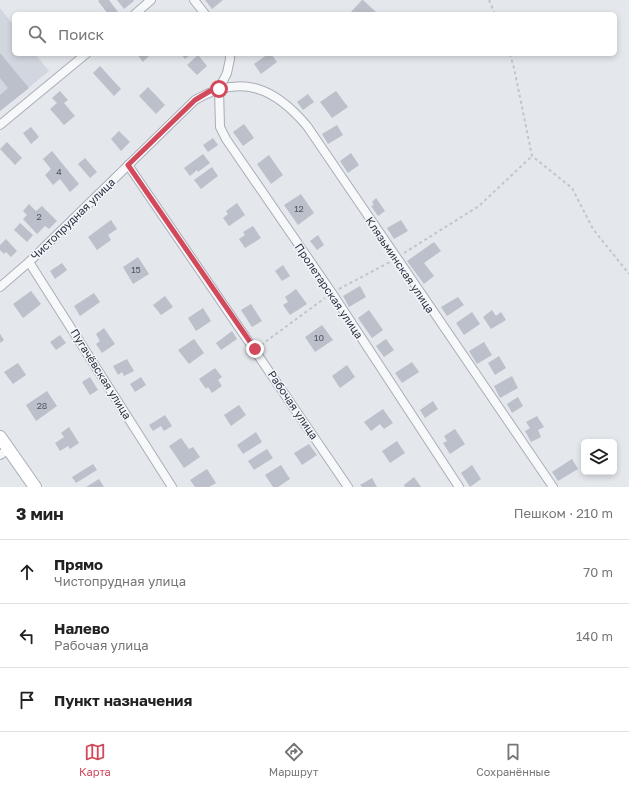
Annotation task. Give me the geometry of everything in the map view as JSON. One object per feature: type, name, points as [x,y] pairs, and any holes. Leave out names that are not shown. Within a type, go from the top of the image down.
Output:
[{"type":"street","points":[[194,0],[203,12]]},
{"type":"street","points":[[137,12],[149,1]]},
{"type":"street","points":[[0,125],[84,56]]},
{"type":"street","points":[[219,89],[227,73],[230,56]]},
{"type":"street","name":"Клязьминская улица","points":[[219,89],[236,86],[253,87],[268,92],[279,98],[293,110],[306,126],[553,487]]},
{"type":"street","name":"Чистопрудная улица","points":[[0,287],[29,262],[195,100],[210,91],[219,89]]},
{"type":"street","name":"Пролетарская улица","points":[[219,89],[220,127],[226,139],[332,293],[459,487]]},
{"type":"street","name":"Рабочая улица","points":[[128,165],[348,487]]},
{"type":"street","name":"Пугачёвская улица","points":[[29,262],[172,487]]},
{"type":"street","points":[[0,437],[4,452],[35,487]]},
{"type":"path","points":[[489,0],[494,12]]},
{"type":"path","points":[[511,56],[532,156],[572,188],[593,229],[629,274]]},
{"type":"shaded area","points":[[0,8],[12,23],[12,56],[37,56],[49,71],[0,111]]},
{"type":"building","points":[[109,0],[118,12],[106,12],[98,1]]},
{"type":"building","points":[[117,0],[133,0],[134,1],[124,9]]},
{"type":"building","points":[[205,0],[223,0],[212,9]]},
{"type":"building","points":[[363,0],[376,12],[351,12]]},
{"type":"building","points":[[0,53],[29,88],[0,111],[0,95],[8,88],[0,78]]},
{"type":"building","points":[[138,56],[149,56],[143,62]]},
{"type":"building","points":[[199,56],[207,66],[197,75],[187,65]]},
{"type":"building","points":[[265,56],[272,56],[277,62],[261,74],[254,64]]},
{"type":"building","points":[[100,66],[121,89],[114,96],[93,73]]},
{"type":"building","points":[[148,87],[165,105],[156,114],[139,96]]},
{"type":"building","points":[[60,91],[68,100],[64,103],[75,116],[64,125],[50,109],[57,103],[52,98]]},
{"type":"building","points":[[336,91],[348,107],[332,118],[320,102]]},
{"type":"building","points":[[308,94],[314,102],[303,110],[297,102]]},
{"type":"building","points":[[244,124],[254,138],[243,146],[233,132]]},
{"type":"building","points":[[337,125],[343,135],[328,144],[322,134]]},
{"type":"building","points":[[31,127],[39,137],[31,144],[23,133]]},
{"type":"building","points":[[119,131],[130,142],[121,151],[111,139]]},
{"type":"building","points":[[213,138],[218,145],[208,152],[203,145]]},
{"type":"building","points":[[7,142],[22,158],[15,165],[0,149]]},
{"type":"building","points":[[52,151],[79,184],[70,192],[60,179],[53,185],[45,175],[51,169],[43,159]]},
{"type":"building","points":[[351,153],[359,165],[348,173],[340,161]]},
{"type":"building","points":[[203,154],[210,163],[198,172],[197,170],[190,176],[184,168]]},
{"type":"building","points":[[269,155],[283,175],[271,184],[257,164]]},
{"type":"building","points":[[85,158],[97,172],[90,178],[78,164]]},
{"type":"building","points":[[212,167],[218,176],[201,189],[194,180]]},
{"type":"building","points":[[301,194],[314,213],[298,225],[284,205]]},
{"type":"building","points":[[376,198],[385,211],[378,216],[371,206],[374,205],[372,202]]},
{"type":"building","points":[[237,203],[245,215],[229,226],[223,218],[228,214],[226,211]]},
{"type":"building","points":[[29,204],[36,211],[42,206],[57,221],[49,229],[45,226],[37,234],[23,219],[27,215],[23,211]]},
{"type":"building","points":[[111,220],[117,229],[108,235],[111,240],[97,250],[88,237]]},
{"type":"building","points":[[401,220],[408,231],[394,239],[387,228]]},
{"type":"building","points":[[20,223],[33,235],[27,242],[14,230]]},
{"type":"building","points":[[253,226],[261,238],[245,248],[239,239],[245,235],[243,232]]},
{"type":"building","points":[[318,235],[324,245],[317,250],[310,241]]},
{"type":"building","points":[[6,239],[17,251],[11,257],[6,252],[4,254],[0,250],[0,245]]},
{"type":"building","points":[[434,242],[441,251],[424,263],[434,276],[424,284],[407,261]]},
{"type":"building","points":[[138,257],[149,274],[133,284],[123,267]]},
{"type":"building","points":[[62,263],[67,270],[55,279],[50,271]]},
{"type":"building","points":[[283,265],[290,276],[282,281],[275,271]]},
{"type":"building","points":[[360,286],[366,297],[349,307],[343,296]]},
{"type":"building","points":[[296,289],[307,304],[290,315],[283,305],[288,302],[285,297]]},
{"type":"building","points":[[31,291],[41,304],[23,318],[13,304]]},
{"type":"building","points":[[94,293],[100,302],[80,316],[74,306]]},
{"type":"building","points":[[165,296],[173,307],[161,315],[153,305]]},
{"type":"building","points":[[458,297],[464,305],[447,316],[441,307]]},
{"type":"building","points":[[251,304],[262,321],[252,327],[241,310]]},
{"type":"building","points":[[203,308],[211,321],[196,331],[188,318]]},
{"type":"building","points":[[369,310],[383,330],[372,338],[358,318]]},
{"type":"building","points":[[492,310],[496,316],[501,312],[506,320],[491,329],[483,317]]},
{"type":"building","points":[[472,312],[480,324],[464,335],[456,323]]},
{"type":"building","points":[[322,325],[333,340],[315,352],[305,337]]},
{"type":"building","points":[[104,328],[115,344],[102,353],[96,344],[100,341],[96,334]]},
{"type":"building","points":[[232,331],[237,339],[221,350],[216,343]]},
{"type":"building","points":[[0,334],[4,340],[0,343]]},
{"type":"building","points":[[60,335],[66,343],[56,350],[50,342]]},
{"type":"building","points":[[194,339],[204,353],[189,364],[178,350]]},
{"type":"building","points":[[386,339],[394,350],[384,357],[376,346]]},
{"type":"building","points":[[484,342],[492,355],[477,364],[469,351]]},
{"type":"building","points":[[499,356],[506,368],[495,375],[488,363]]},
{"type":"building","points":[[127,359],[134,371],[124,376],[122,372],[118,375],[113,366]]},
{"type":"building","points":[[412,362],[419,372],[402,383],[395,373]]},
{"type":"building","points":[[18,363],[26,375],[13,384],[4,372]]},
{"type":"building","points":[[347,365],[355,377],[340,388],[332,376]]},
{"type":"building","points":[[215,368],[222,377],[218,380],[222,386],[212,393],[208,387],[206,389],[199,379]]},
{"type":"building","points":[[512,376],[518,388],[500,398],[494,386]]},
{"type":"building","points":[[90,377],[98,390],[90,395],[82,382]]},
{"type":"building","points":[[141,377],[146,385],[135,392],[130,384]]},
{"type":"building","points":[[47,391],[57,406],[36,421],[26,405]]},
{"type":"building","points":[[518,397],[523,406],[512,413],[507,404]]},
{"type":"building","points":[[433,401],[438,409],[425,418],[420,410]]},
{"type":"building","points":[[239,405],[246,415],[231,426],[224,415]]},
{"type":"building","points":[[383,409],[393,423],[384,429],[380,424],[371,431],[364,422]]},
{"type":"building","points":[[165,415],[172,426],[164,431],[161,426],[153,431],[149,425]]},
{"type":"building","points":[[537,416],[544,427],[538,430],[541,437],[531,442],[525,431],[530,428],[526,422]]},
{"type":"building","points":[[69,427],[79,443],[70,449],[68,446],[60,451],[55,443],[64,437],[61,433]]},
{"type":"building","points":[[455,429],[465,444],[450,454],[443,443],[447,441],[444,436]]},
{"type":"building","points":[[256,432],[262,442],[243,454],[237,445]]},
{"type":"building","points":[[181,438],[189,449],[193,447],[200,457],[184,468],[169,446]]},
{"type":"building","points":[[397,441],[405,453],[390,463],[382,451]]},
{"type":"building","points":[[309,444],[317,455],[302,465],[294,453]]},
{"type":"building","points":[[267,449],[273,458],[254,470],[248,461]]},
{"type":"building","points":[[572,459],[578,469],[558,481],[552,472]]},
{"type":"building","points":[[93,464],[97,470],[76,483],[72,477]]},
{"type":"building","points":[[281,465],[290,479],[278,487],[273,487],[265,475]]},
{"type":"building","points":[[472,465],[481,479],[470,487],[461,473]]},
{"type":"building","points":[[207,469],[216,483],[209,487],[195,487],[190,480]]},
{"type":"building","points":[[414,477],[421,487],[405,487],[404,485]]},
{"type":"building","points":[[372,478],[377,487],[362,487],[360,485]]},
{"type":"building","points":[[99,479],[104,487],[86,487]]},
{"type":"route","points":[[219,89],[210,91],[195,100],[128,165],[255,349]]}]
